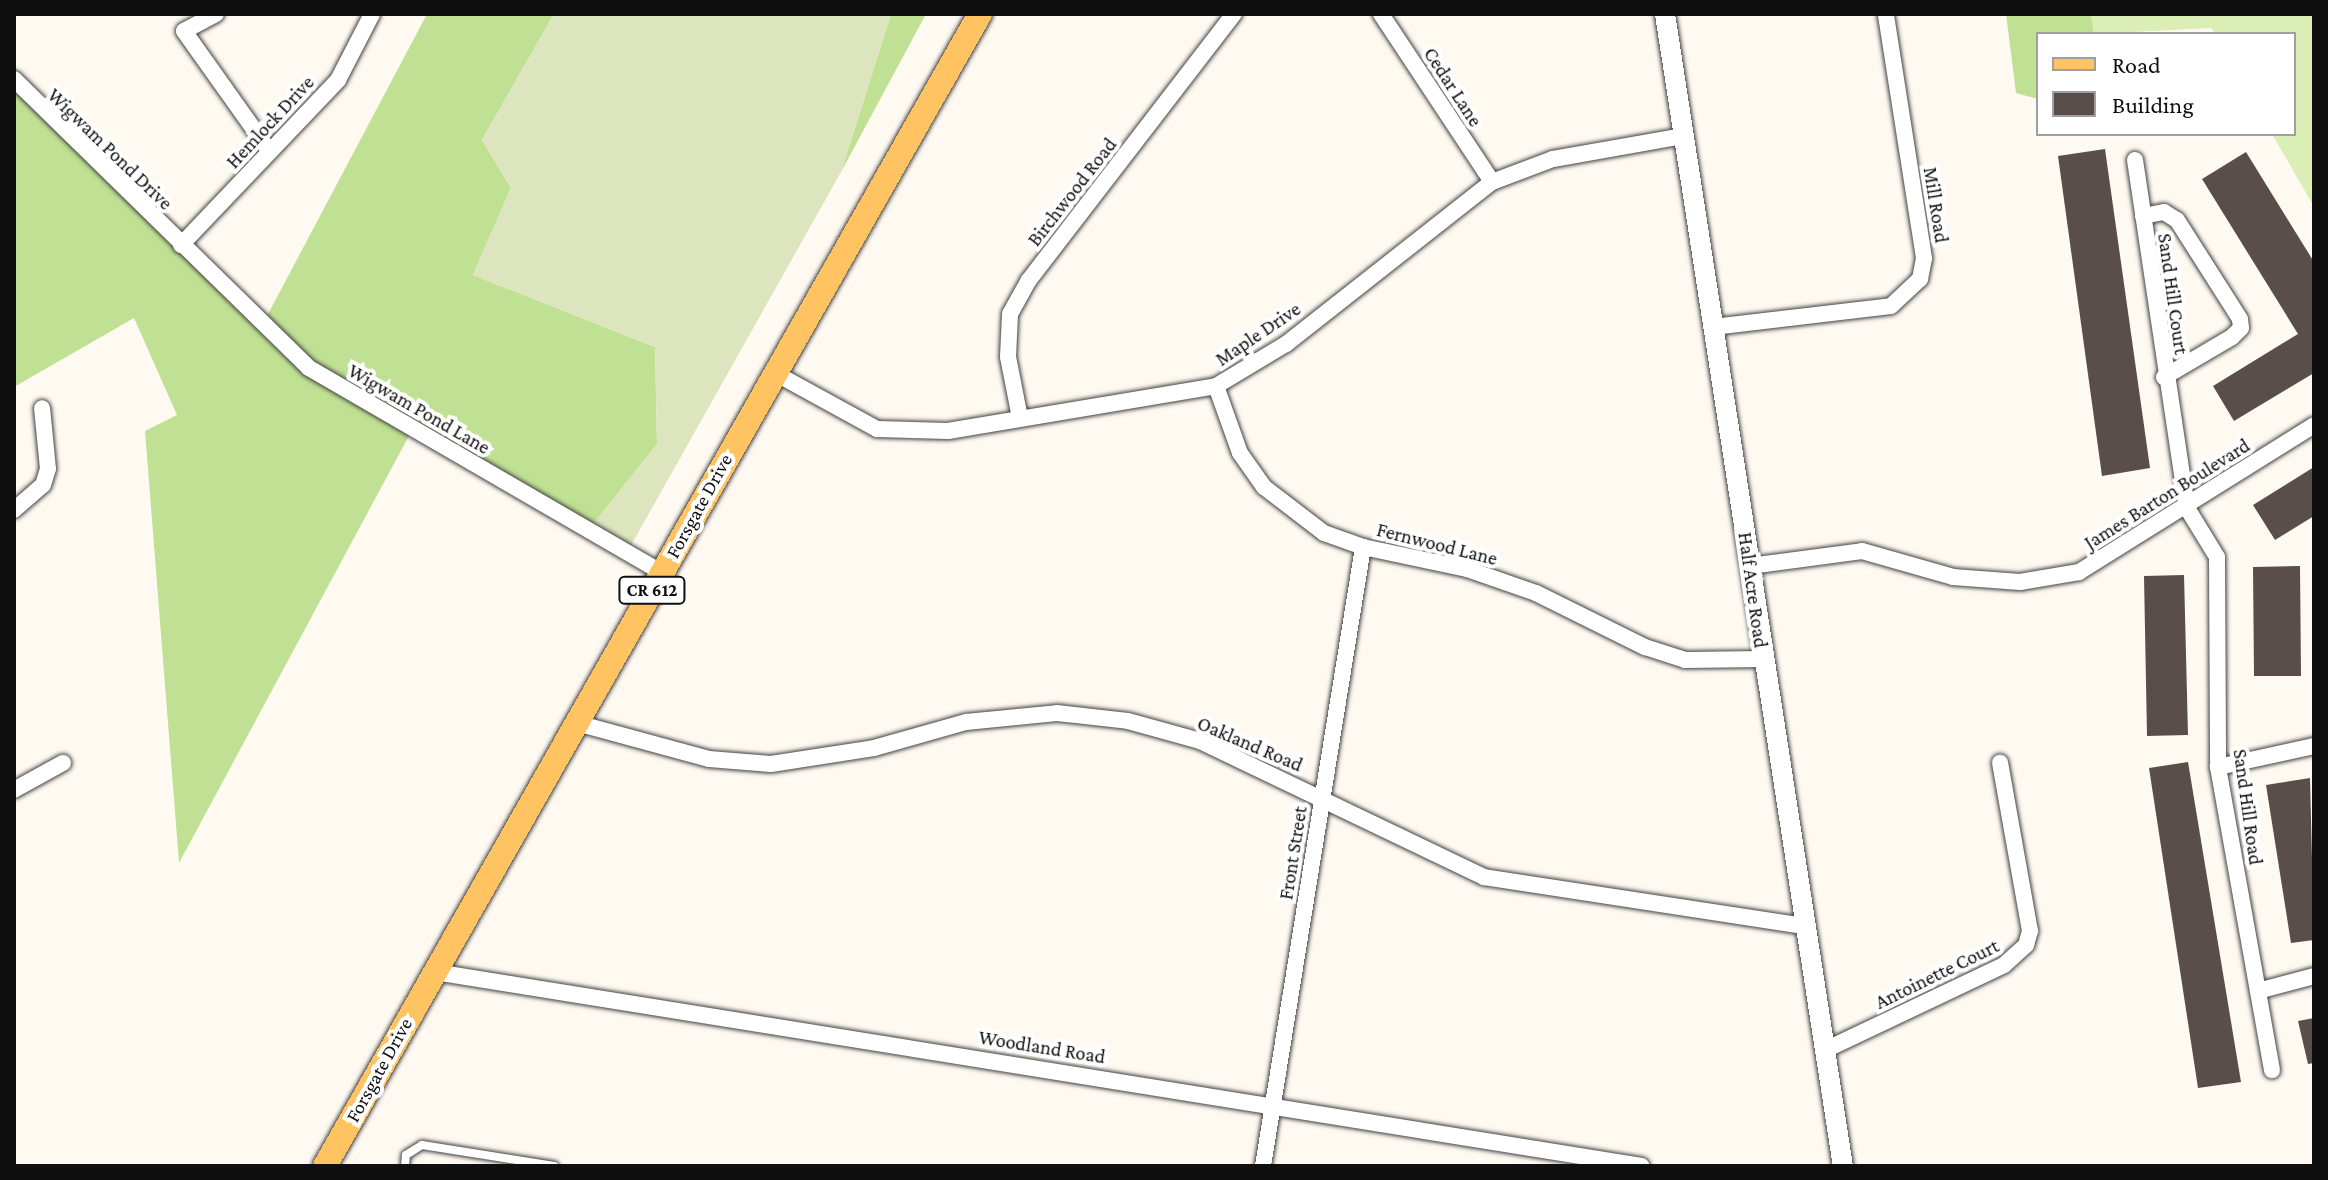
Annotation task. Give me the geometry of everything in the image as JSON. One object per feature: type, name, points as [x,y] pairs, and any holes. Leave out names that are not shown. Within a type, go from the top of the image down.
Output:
[{"type":"main road","name":"Forsgate Drive","points":[[325,1166],[573,722],[662,573],[773,372],[980,14]]},
{"type":"street","points":[[216,14],[184,31],[270,152]]},
{"type":"street","name":"Hemlock Drive","points":[[181,245],[338,80],[372,14]]},
{"type":"street","name":"Birchwood Road","points":[[1020,418],[1008,357],[1010,314],[1029,280],[1234,14]]},
{"type":"street","name":"Cedar Lane","points":[[1381,14],[1492,182]]},
{"type":"street","name":"Half Acre Road","points":[[1665,14],[1843,1166]]},
{"type":"street","name":"Mill Road","points":[[1713,327],[1891,306],[1920,279],[1924,258],[1886,14]]},
{"type":"street","name":"Wigwam Pond Drive","points":[[14,79],[181,245]]},
{"type":"street","name":"Maple Drive","points":[[773,372],[877,429],[948,431],[1216,386],[1286,344],[1492,182],[1553,159],[1684,136]]},
{"type":"street","name":"Sand Hill Court","points":[[2135,160],[2164,377],[2187,508]]},
{"type":"street","name":"Sand Hill Court","points":[[2143,216],[2164,212],[2177,220],[2240,319],[2241,328],[2232,337],[2164,377]]},
{"type":"street","name":"Wigwam Pond Lane","points":[[181,245],[309,368],[662,573]]},
{"type":"street","name":"Fernwood Lane","points":[[1216,386],[1240,453],[1264,487],[1324,533],[1363,547],[1467,569],[1523,588],[1645,647],[1685,660],[1763,659]]},
{"type":"street","points":[[14,510],[43,485],[48,469],[42,408]]},
{"type":"street","name":"James Barton Boulevard","points":[[1750,566],[1862,551],[1953,577],[2020,582],[2079,572],[2187,508],[2314,425]]},
{"type":"street","name":"Sand Hill Road","points":[[2187,508],[2217,557],[2218,767],[2272,1070]]},
{"type":"street","name":"Front Street","points":[[1263,1166],[1363,547]]},
{"type":"street","name":"Oakland Road","points":[[573,722],[709,759],[771,764],[874,748],[966,722],[1057,713],[1128,721],[1200,741],[1484,877],[1804,926]]},
{"type":"street","points":[[2218,767],[2314,746]]},
{"type":"street","points":[[14,790],[63,763]]},
{"type":"street","name":"Antoinette Court","points":[[1823,1051],[2004,965],[2026,945],[2030,931],[2000,763]]},
{"type":"street","name":"Woodland Road","points":[[435,972],[1273,1104],[1642,1166]]},
{"type":"street","points":[[2258,991],[2314,976]]},
{"type":"lane","points":[[405,1166],[406,1155],[422,1145],[554,1166]]},
{"type":"green space","points":[[427,14],[554,14],[482,140],[511,188],[473,275],[655,347],[657,444],[586,533],[410,434],[179,863],[145,431],[177,415],[134,318],[14,387],[14,67],[259,331]]},
{"type":"green space","points":[[554,14],[891,14],[841,172],[625,556],[586,533],[657,444],[655,347],[473,275],[511,188],[482,140]]},
{"type":"green space","points":[[891,14],[926,14],[841,172]]},
{"type":"green space","points":[[2006,14],[2091,14],[2094,32],[2036,32],[2036,98],[2016,93]]},
{"type":"green space","points":[[2091,14],[2314,14],[2314,207],[2273,136],[2296,136],[2296,32],[2214,32],[2211,28],[2094,32]]},
{"type":"building","points":[[2105,149],[2150,468],[2102,476],[2058,156]]},
{"type":"building","points":[[2246,152],[2314,262],[2314,373],[2234,421],[2213,386],[2298,334],[2202,179]]},
{"type":"building","points":[[2314,467],[2314,516],[2275,540],[2253,505]]},
{"type":"building","points":[[2300,566],[2301,676],[2254,676],[2253,567]]},
{"type":"building","points":[[2184,575],[2188,735],[2147,736],[2144,576]]},
{"type":"building","points":[[2188,762],[2241,1082],[2198,1088],[2149,768]]},
{"type":"building","points":[[2310,778],[2314,940],[2291,943],[2266,785]]},
{"type":"building","points":[[2314,1018],[2314,1063],[2308,1064],[2298,1021]]}]
